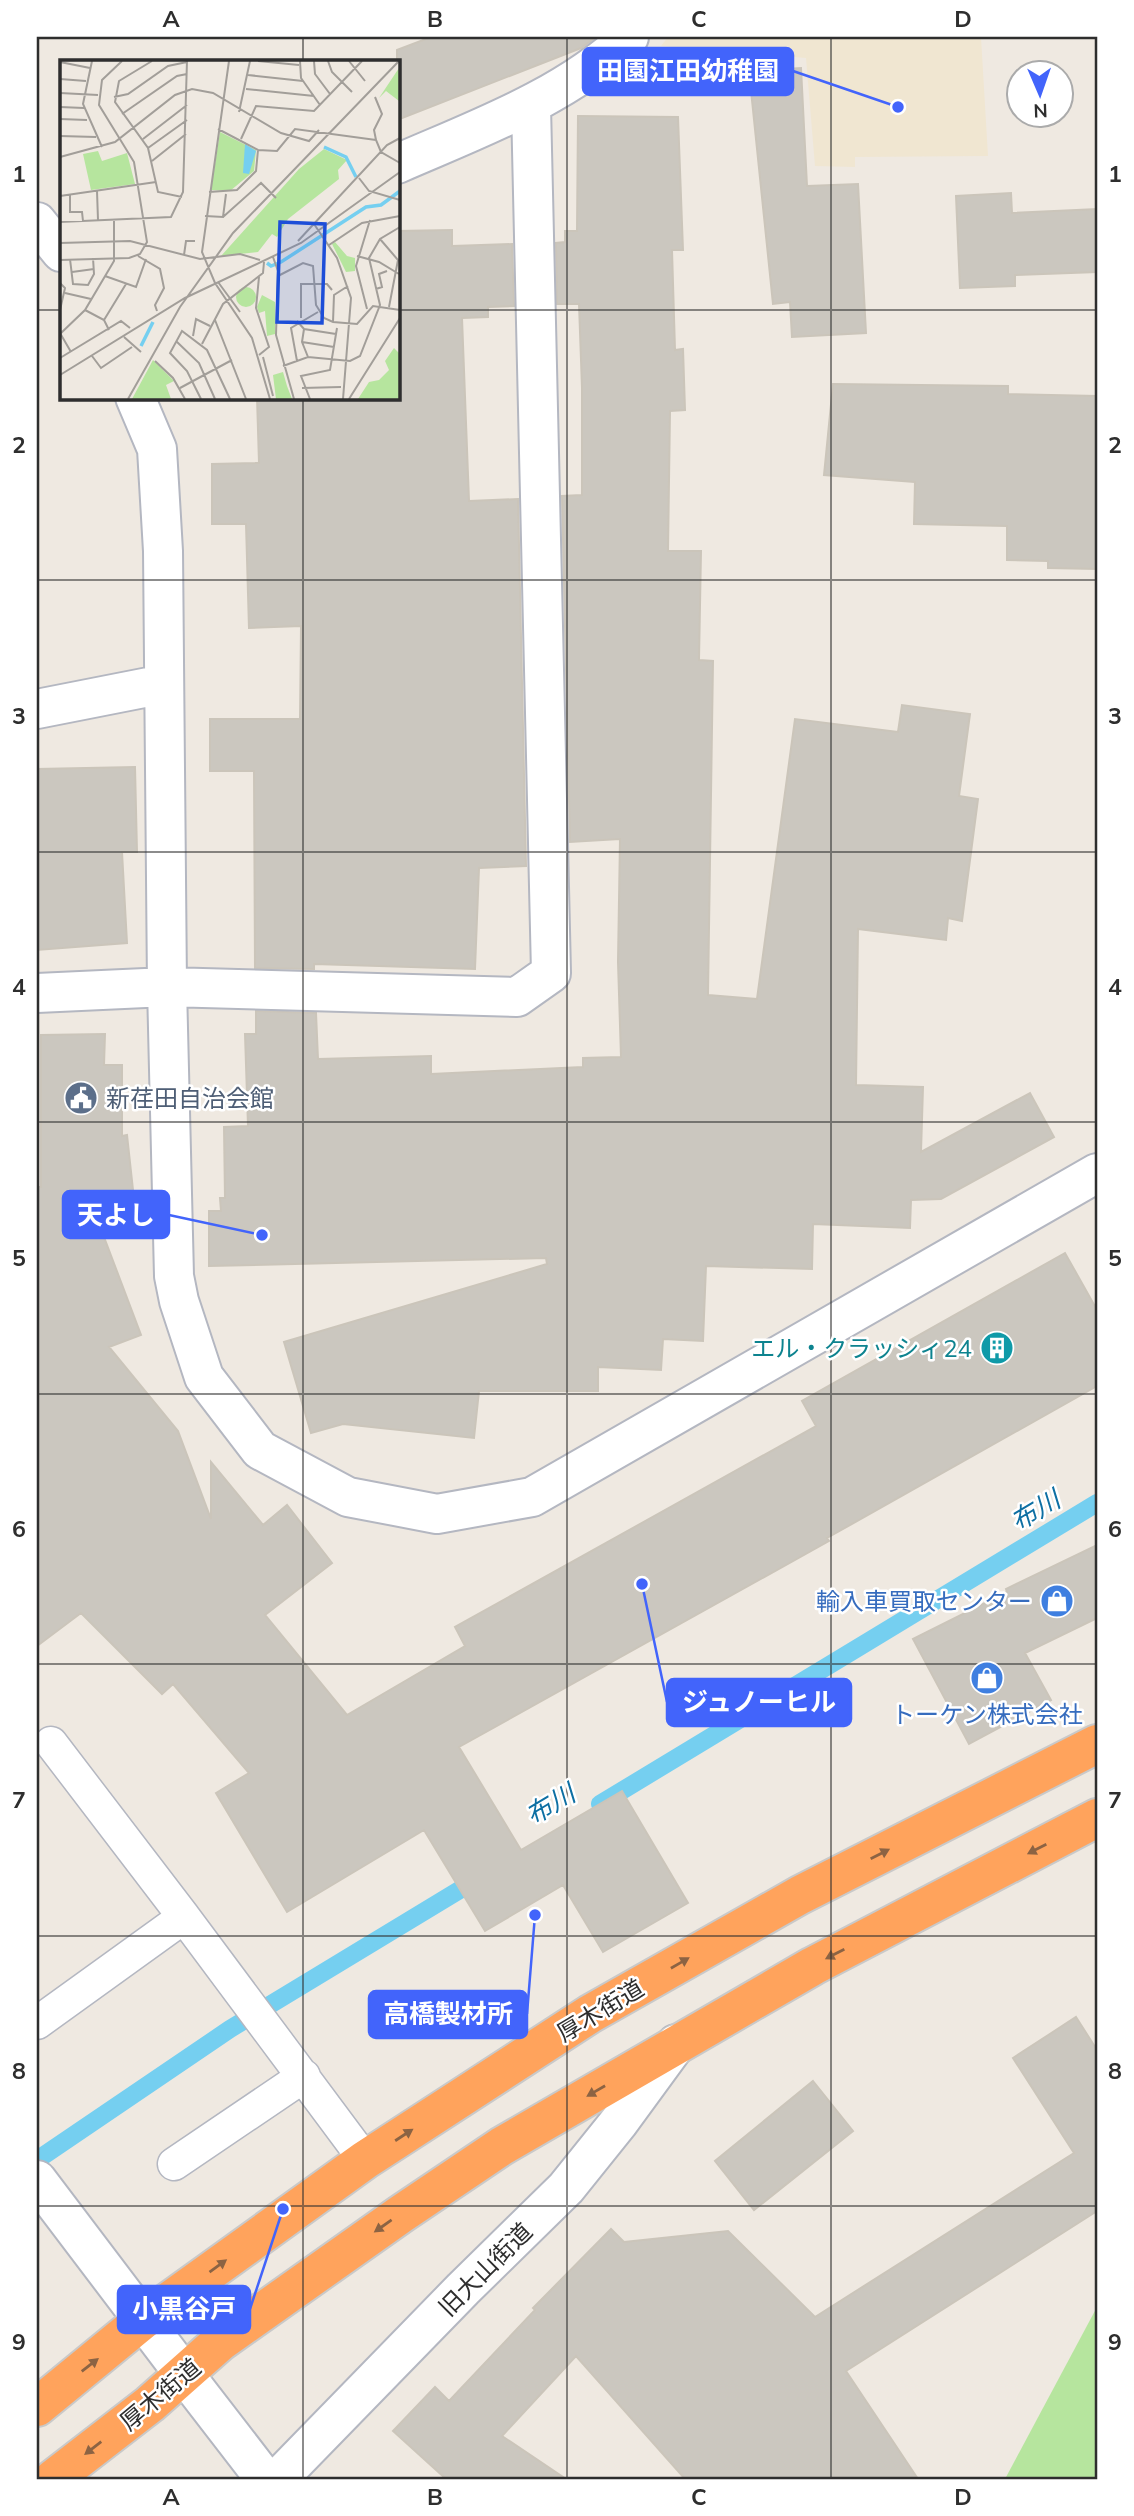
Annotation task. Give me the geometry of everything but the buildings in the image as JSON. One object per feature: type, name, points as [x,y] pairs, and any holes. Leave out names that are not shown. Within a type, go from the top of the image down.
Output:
[{"type":"highway","name":"厚木街道","points":[[37,2407],[143,2320],[365,2160],[590,2014],[800,1895],[1097,1744]]},
{"type":"highway","name":"厚木街道","points":[[53,2479],[220,2342],[502,2146],[813,1966],[1097,1818]]},
{"type":"street","points":[[399,163],[531,106],[616,41]]},
{"type":"street","points":[[37,993],[167,987],[517,997],[551,973],[531,106]]},
{"type":"street","points":[[37,222],[60,251]]},
{"type":"street","points":[[136,399],[157,449],[163,551],[167,987],[174,1276],[179,1301],[204,1377],[260,1450],[348,1497],[437,1514],[531,1497],[1097,1173]]},
{"type":"street","points":[[37,709],[164,684]]},
{"type":"street","name":"旧大山街道","points":[[278,2479],[463,2289],[566,2188],[676,2045]]},
{"type":"street","points":[[39,2183],[264,2479]]},
{"type":"lane","points":[[51,1742],[365,2160]]},
{"type":"lane","points":[[37,2023],[184,1917]]},
{"type":"lane","points":[[174,2164],[303,2076]]},
{"type":"shaded area","points":[[668,37],[981,37],[988,156],[855,157],[855,167],[815,166],[806,58],[661,46]]},
{"type":"green space","points":[[1097,2307],[1097,2479],[1005,2479]]},
{"type":"waterway","name":"布川","points":[[600,1804],[1097,1503]]},
{"type":"waterway","name":"布川","points":[[37,2160],[230,2029],[481,1877]]},
{"type":"place","name":"田園江田幼稚園","points":[[898,107]]},
{"type":"place","name":"新荏田自治会館","points":[[81,1098]]},
{"type":"place","name":"天よし","points":[[262,1235]]},
{"type":"place","name":"エル・クラッシィ24","points":[[997,1348]]},
{"type":"place","name":"ジュノーヒル","points":[[642,1584]]},
{"type":"place","name":"輸入車買取センター","points":[[1057,1601]]},
{"type":"place","name":"トーケン株式会社","points":[[987,1678]]},
{"type":"place","name":"高橋製材所","points":[[535,1915]]},
{"type":"place","name":"小黒谷戸","points":[[283,2209]]}]
